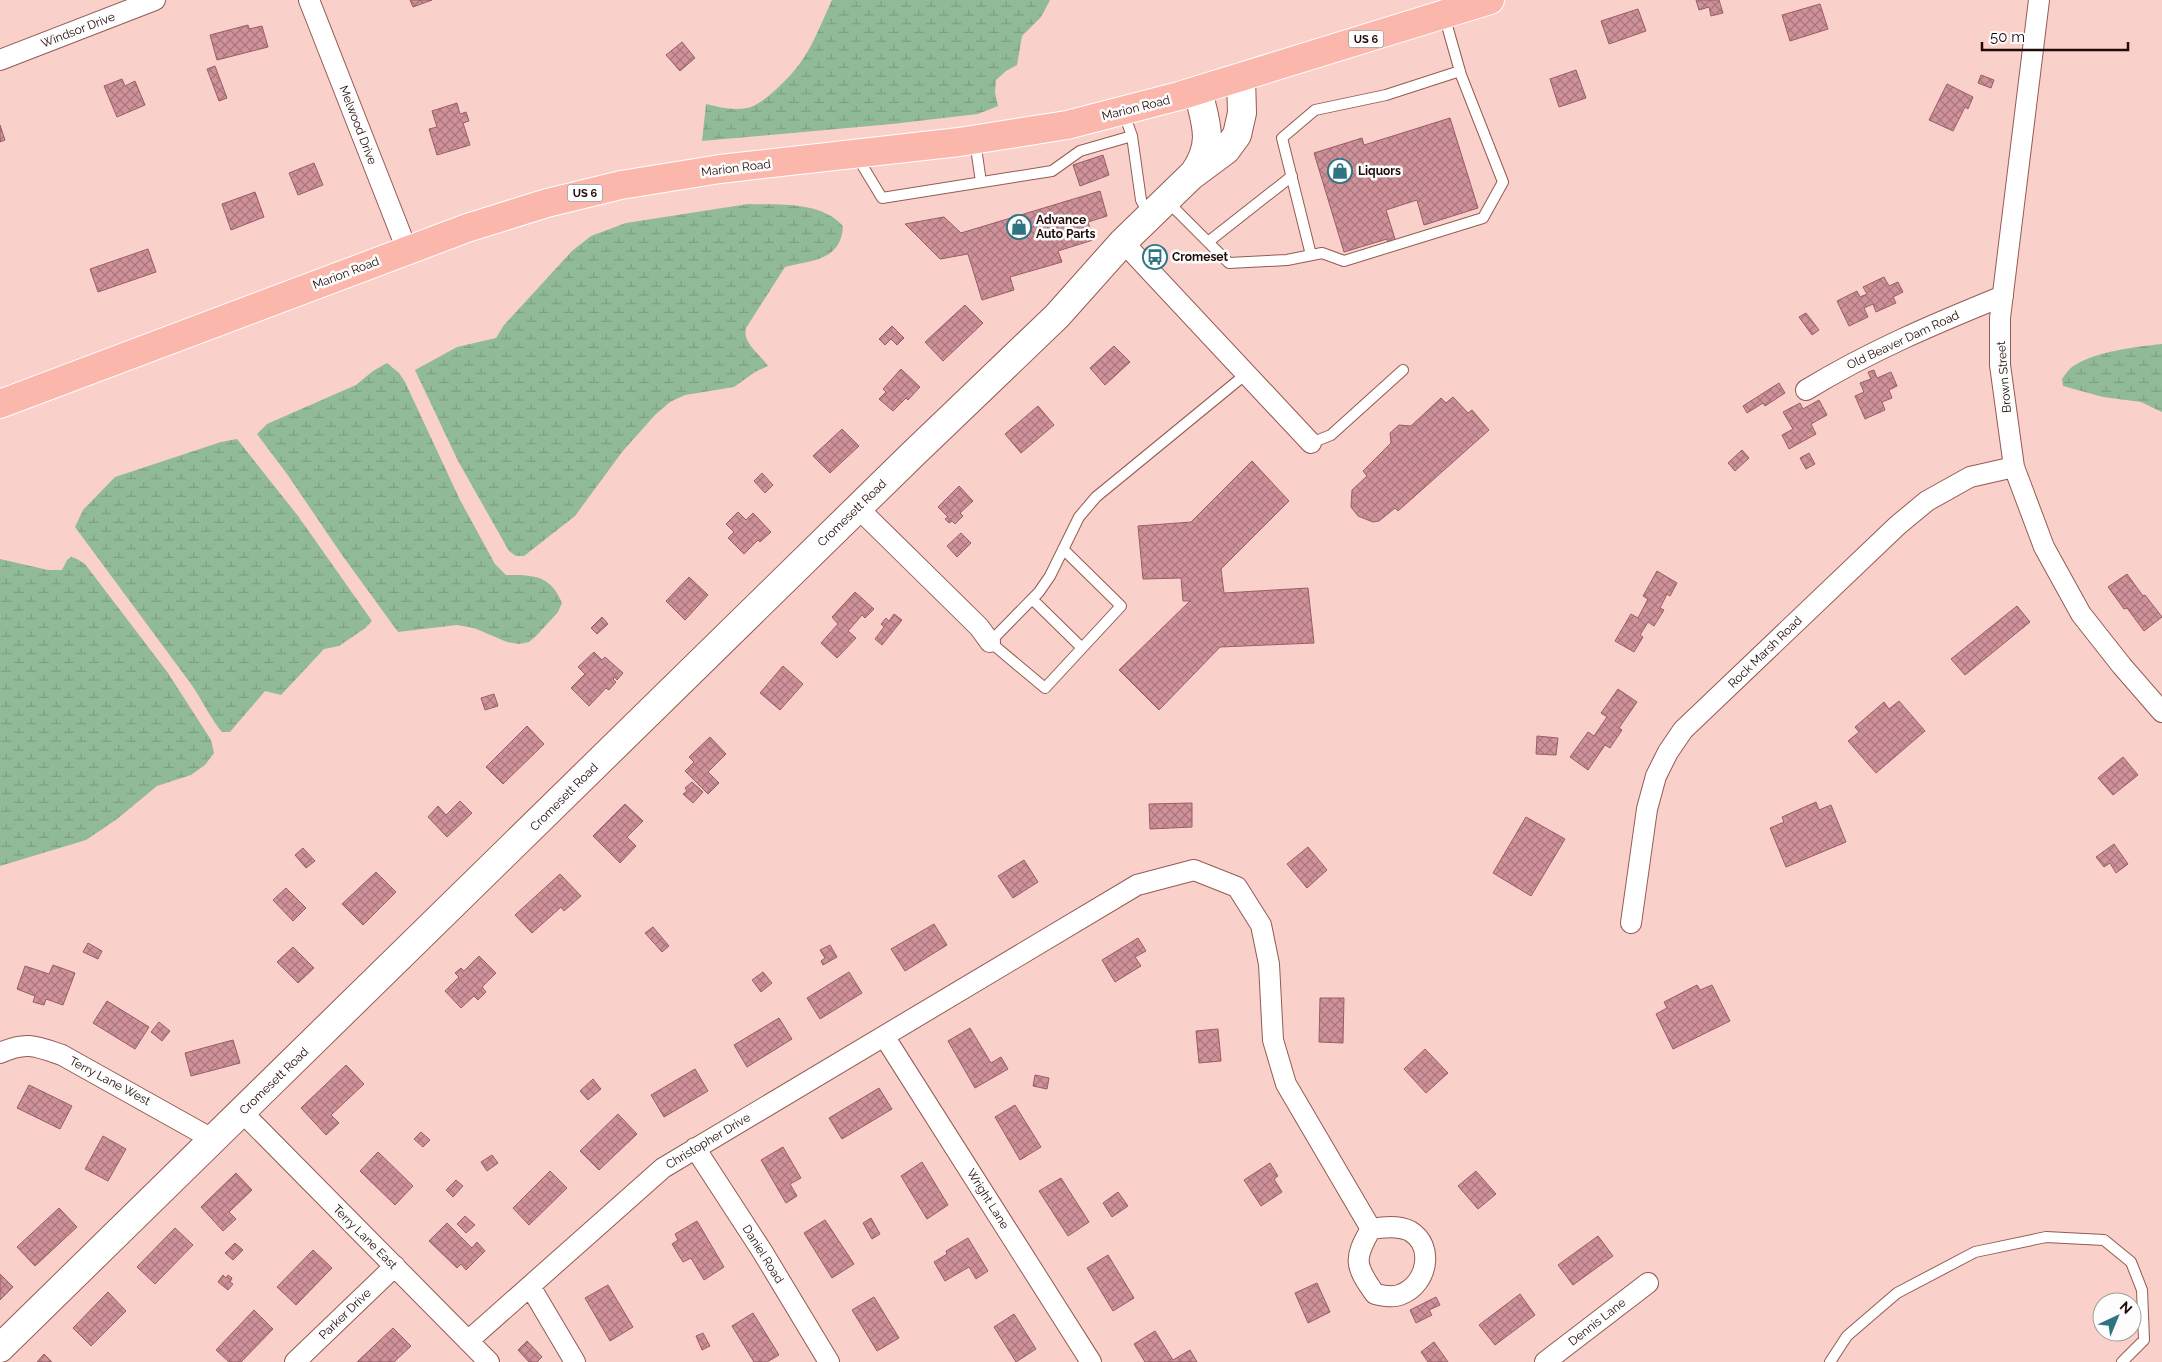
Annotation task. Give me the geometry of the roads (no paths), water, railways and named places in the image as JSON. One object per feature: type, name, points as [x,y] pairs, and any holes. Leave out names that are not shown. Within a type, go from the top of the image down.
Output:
[{"type":"main road","name":"Marion Road","points":[[0,404],[407,250],[467,228],[547,203],[621,185],[720,169],[974,140],[1067,125],[1198,91],[1490,0]]},
{"type":"street","name":"Windsor Drive","points":[[0,60],[155,0]]},
{"type":"street","name":"Melwood Drive","points":[[309,0],[407,250]]},
{"type":"street","name":"Brown Street","points":[[2039,0],[2000,318],[2000,365],[2014,467],[2044,547],[2081,614],[2122,666],[2162,712]]},
{"type":"street","points":[[1192,176],[1226,150],[1237,134],[1242,112],[1241,77]]},
{"type":"street","points":[[1192,176],[1204,159],[1206,150],[1207,125],[1198,91]]},
{"type":"street","name":"Cromesett Road","points":[[0,1348],[858,508],[1057,316],[1123,242],[1192,176]]},
{"type":"street","points":[[1123,242],[1311,443]]},
{"type":"street","name":"Old Beaver Dam Road","points":[[1806,390],[1848,364],[1913,333],[2003,296]]},
{"type":"street","name":"Rock Marsh Road","points":[[1631,922],[1647,809],[1656,776],[1668,752],[1683,730],[1898,525],[1927,501],[1970,477],[2014,467]]},
{"type":"street","points":[[858,508],[979,627],[990,642]]},
{"type":"street","name":"Christopher Drive","points":[[468,1341],[663,1168],[1137,884],[1194,870],[1237,887],[1261,925],[1269,964],[1273,1040],[1286,1084],[1371,1229]]},
{"type":"street","name":"Wright Lane","points":[[884,1036],[1091,1362]]},
{"type":"street","name":"Terry Lane West","points":[[0,1053],[16,1046],[35,1046],[62,1055],[214,1140]]},
{"type":"street","name":"Terry Lane East","points":[[242,1112],[489,1362]]},
{"type":"street","name":"Daniel Road","points":[[695,1148],[762,1251],[829,1362]]},
{"type":"street","name":"Parker Drive","points":[[295,1362],[395,1266]]},
{"type":"street","name":"Dennis Lane","points":[[1545,1362],[1648,1283]]},
{"type":"street","points":[[530,1286],[575,1362]]},
{"type":"lane","points":[[1123,111],[1132,136],[1141,200],[1158,208],[1208,242],[1229,263],[1287,260],[1322,254],[1344,261],[1483,218],[1503,182],[1460,71],[1444,14]]},
{"type":"lane","points":[[1311,255],[1282,138],[1315,110],[1386,95],[1460,71]]},
{"type":"lane","points":[[856,154],[882,198],[1052,171],[1080,151],[1132,136]]},
{"type":"lane","points":[[974,140],[981,182]]},
{"type":"lane","points":[[1208,242],[1292,176]]},
{"type":"lane","points":[[1311,443],[1331,435],[1403,370]]},
{"type":"lane","points":[[1064,549],[1121,606],[1045,688],[990,642],[1032,599],[1050,576],[1079,517],[1096,498],[1246,374]]},
{"type":"lane","points":[[1032,599],[1082,648]]},
{"type":"lane","points":[[1830,1362],[1847,1336],[1897,1292],[1975,1252],[2046,1237],[2104,1240],[2131,1262],[2142,1290],[2144,1340],[2122,1362]]},
{"type":"place","name":"Liquors","points":[[1340,171]]},
{"type":"place","name":"Advance Auto Parts","points":[[1019,227]]},
{"type":"place","name":"Cromeset","points":[[1155,257]]}]
